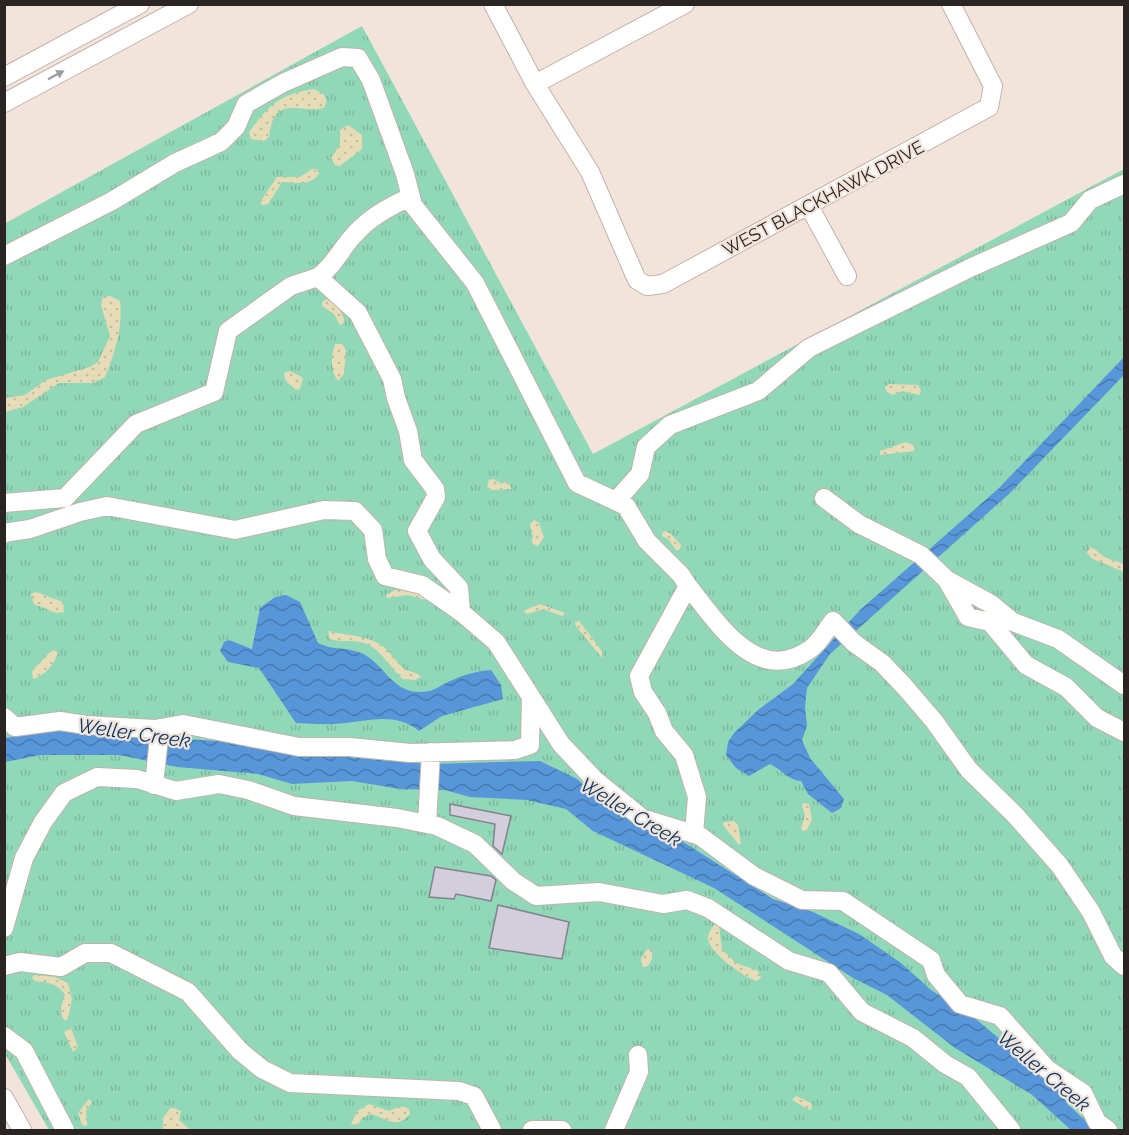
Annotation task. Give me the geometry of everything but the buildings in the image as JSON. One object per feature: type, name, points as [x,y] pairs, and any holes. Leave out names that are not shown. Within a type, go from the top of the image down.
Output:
[{"type":"street","points":[[4,76],[140,4]]},
{"type":"street","points":[[4,103],[189,4]]},
{"type":"street","points":[[493,4],[535,84],[685,4]]},
{"type":"street","name":"WEST BLACKHAWK DRIVE","points":[[535,84],[590,172],[637,280],[647,286],[663,284],[989,107],[993,86],[951,4]]},
{"type":"street","points":[[4,256],[112,201],[175,163],[221,142],[236,127],[246,104],[283,83],[342,57],[358,58],[371,80],[413,205],[475,283],[577,483],[626,507],[647,541],[681,575],[727,634],[756,659],[786,659],[810,650],[834,621],[854,643],[882,663],[934,721],[969,770],[1015,814],[1060,866],[1091,912],[1113,956],[1125,966]]},
{"type":"street","points":[[616,501],[640,474],[646,447],[670,425],[758,391],[809,348],[864,323],[972,267],[1071,223],[1090,200],[1125,184]]},
{"type":"street","points":[[4,503],[65,498],[136,424],[214,392],[228,331],[291,286],[318,277],[331,268],[355,233],[411,197]]},
{"type":"street","points":[[809,206],[847,276]]},
{"type":"street","points":[[318,277],[357,313],[392,379],[408,431],[413,460],[435,489],[436,497],[417,531],[432,560],[459,588],[461,612]]},
{"type":"street","points":[[824,498],[859,524],[926,560],[947,580],[991,604],[1013,621],[1058,639],[1125,685]]},
{"type":"street","points":[[4,533],[30,529],[80,512],[107,506],[235,530],[324,510],[355,511],[373,530],[377,558],[385,576],[422,585],[461,612],[495,642],[561,744],[595,780],[642,818],[694,833],[754,876],[802,900],[843,901],[931,960],[936,975],[960,1004],[1000,1016],[1047,1069],[1083,1093],[1097,1122],[1108,1131]]},
{"type":"street","points":[[947,580],[968,617],[990,622],[1026,665],[1066,687],[1097,718],[1125,732]]},
{"type":"street","points":[[688,586],[639,676],[643,692],[657,713],[664,731],[684,755],[697,797],[694,833]]},
{"type":"street","points":[[4,717],[15,727],[60,721],[160,730],[183,724],[299,747],[431,757],[515,750],[530,745],[531,696]]},
{"type":"street","points":[[154,780],[160,730]]},
{"type":"street","points":[[424,813],[431,757]]},
{"type":"street","points":[[4,928],[24,858],[43,822],[64,793],[97,777],[154,780],[176,791],[219,784],[248,790],[294,806],[424,813],[475,844],[513,882],[536,896],[599,892],[663,904],[687,900],[708,908],[789,961],[829,973],[862,1012],[913,1038],[945,1064],[968,1077],[1011,1131]]},
{"type":"street","points":[[4,966],[20,962],[61,967],[85,952],[111,953],[188,992],[240,1051],[262,1069],[290,1083],[459,1091],[474,1096],[492,1131]]},
{"type":"street","points":[[4,1036],[24,1051],[65,1131]]},
{"type":"street","points":[[614,1131],[639,1072],[638,1055]]},
{"type":"street","points":[[4,1098],[22,1131]]},
{"type":"street","points":[[532,1131],[540,1128],[562,1131]]},
{"type":"green space","points":[[362,26],[593,454],[1124,169],[1124,1130],[49,1130],[4,1052],[4,224]]},
{"type":"sand","points":[[314,89],[323,94],[327,100],[324,108],[282,110],[272,123],[269,137],[264,141],[251,139],[249,132],[276,102],[292,94]]},
{"type":"sand","points":[[348,125],[362,135],[362,149],[340,166],[335,165],[331,158],[340,145],[340,130]]},
{"type":"sand","points":[[312,169],[317,169],[319,174],[311,181],[282,182],[268,204],[262,205],[260,202],[277,177],[300,177]]},
{"type":"sand","points":[[110,296],[120,301],[121,311],[115,349],[105,377],[93,383],[59,383],[23,407],[5,412],[5,398],[25,395],[46,380],[90,367],[98,362],[110,336],[101,305],[103,297]]},
{"type":"sand","points":[[327,299],[339,307],[345,322],[340,325],[334,314],[322,306],[322,302]]},
{"type":"sand","points":[[335,344],[342,344],[346,350],[344,374],[338,381],[332,363]]},
{"type":"sand","points":[[290,371],[303,378],[300,389],[296,390],[285,380],[284,373]]},
{"type":"sand","points":[[889,384],[918,385],[920,395],[902,391],[893,395],[886,391],[885,387]]},
{"type":"sand","points":[[906,442],[915,446],[914,451],[880,455],[880,451]]},
{"type":"sand","points":[[493,479],[502,484],[507,481],[512,489],[492,490],[487,487],[489,480]]},
{"type":"sand","points":[[534,520],[539,523],[544,537],[538,546],[531,543],[533,537],[530,524]]},
{"type":"sand","points":[[663,530],[671,534],[681,545],[680,550],[676,550],[668,539],[662,536]]},
{"type":"sand","points":[[1090,546],[1106,558],[1124,564],[1124,572],[1093,559],[1087,553]]},
{"type":"sand","points":[[395,590],[414,590],[428,597],[426,600],[408,595],[387,598],[386,595]]},
{"type":"sand","points":[[36,592],[63,602],[64,612],[56,613],[34,604],[31,594]]},
{"type":"sand","points":[[540,604],[565,613],[562,616],[543,609],[527,614],[523,611]]},
{"type":"sand","points":[[579,621],[602,651],[602,658],[576,626],[575,622]]},
{"type":"sand","points":[[328,631],[365,638],[379,644],[388,650],[402,667],[421,677],[415,680],[403,679],[370,646],[360,642],[330,639]]},
{"type":"sand","points":[[52,650],[58,652],[52,664],[45,672],[33,679],[32,671]]},
{"type":"sand","points":[[809,804],[812,819],[807,830],[804,831],[801,829],[805,815],[802,805]]},
{"type":"sand","points":[[734,821],[738,825],[741,843],[739,845],[723,825],[724,822]]},
{"type":"sand","points":[[714,925],[719,926],[722,950],[736,963],[758,971],[761,977],[757,981],[736,970],[714,950],[708,938]]},
{"type":"sand","points":[[647,949],[652,950],[652,959],[648,966],[643,967],[641,959]]},
{"type":"sand","points":[[35,975],[55,977],[68,983],[72,999],[66,1021],[61,1013],[65,995],[56,986],[34,981],[32,977]]},
{"type":"sand","points":[[71,1028],[78,1047],[73,1052],[64,1032]]},
{"type":"sand","points":[[796,1096],[811,1103],[812,1108],[810,1110],[792,1100]]},
{"type":"sand","points":[[89,1099],[92,1102],[86,1111],[87,1126],[82,1125],[78,1113]]},
{"type":"sand","points":[[369,1104],[389,1111],[404,1107],[409,1109],[410,1114],[401,1121],[392,1122],[371,1114],[362,1118],[358,1125],[351,1124],[357,1111]]},
{"type":"sand","points":[[171,1107],[181,1111],[179,1120],[190,1130],[163,1130],[163,1118]]},
{"type":"water","points":[[1124,357],[1124,375],[1010,493],[830,654],[807,688],[805,707],[807,726],[802,740],[810,758],[844,799],[841,808],[832,813],[808,794],[801,781],[793,779],[770,764],[749,776],[736,768],[726,755],[728,742],[734,733],[758,710],[793,684],[860,610],[999,488]]},
{"type":"water","points":[[286,595],[300,602],[318,643],[365,655],[396,684],[405,689],[416,692],[429,691],[462,676],[491,670],[501,685],[503,699],[442,716],[419,731],[399,721],[389,719],[329,724],[296,723],[259,668],[228,662],[220,651],[224,642],[229,640],[252,649],[260,608],[275,597]]},
{"type":"water","points":[[57,731],[217,741],[275,751],[429,764],[540,761],[577,779],[612,809],[677,838],[773,899],[813,912],[859,934],[901,963],[931,990],[971,1015],[1055,1085],[1072,1111],[1092,1130],[1071,1130],[1031,1094],[955,1048],[887,995],[853,978],[714,888],[593,831],[566,809],[527,800],[470,797],[445,790],[400,789],[352,781],[292,784],[258,774],[177,767],[119,755],[41,755],[5,762],[4,738]]},
{"type":"waterway","name":"Weller Creek","points":[[1069,1108],[1092,1130]]}]
